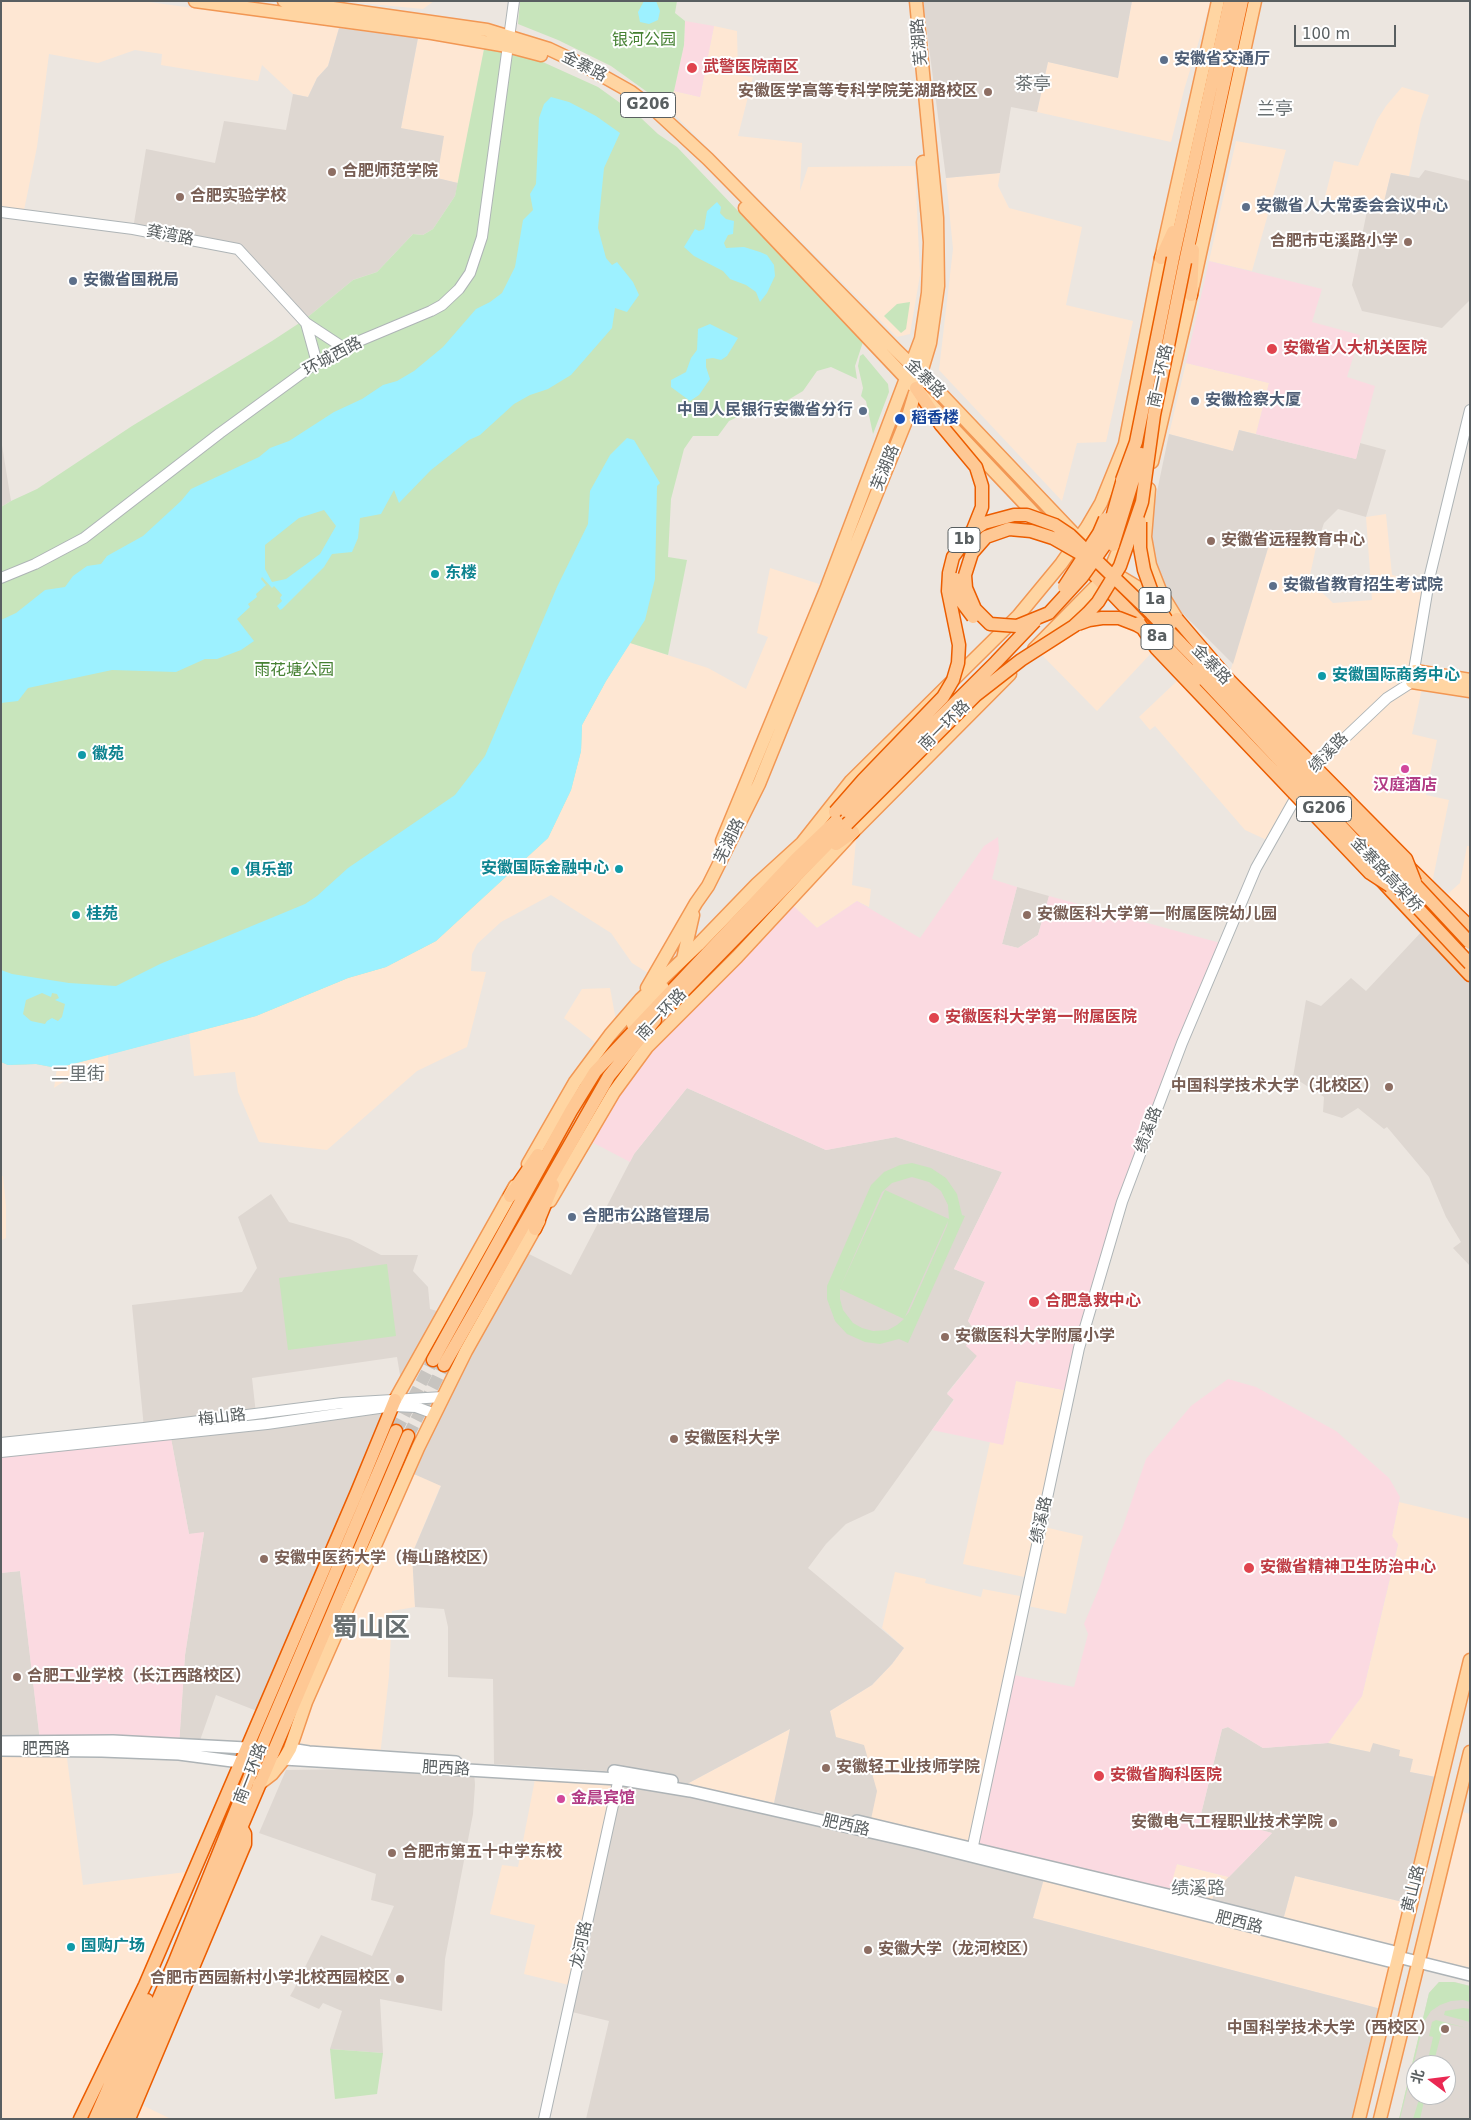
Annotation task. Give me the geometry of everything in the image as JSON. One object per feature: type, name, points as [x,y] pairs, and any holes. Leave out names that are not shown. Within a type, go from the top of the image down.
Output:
[{"type":"highway","name":"南一环路","points":[[844,821],[1045,610],[1068,582],[1099,533],[1136,442],[1184,206],[1230,1]]},
{"type":"highway","name":"南一环路","points":[[844,821],[983,689],[1021,660],[1074,626],[1098,602],[1120,566],[1142,502],[1173,259],[1194,222],[1242,1]]},
{"type":"highway","points":[[1191,295],[1194,222]]},
{"type":"highway","points":[[916,388],[941,425],[976,467],[982,486],[982,507],[959,562],[956,580],[962,601],[975,620],[988,630],[1010,633],[1041,624],[1072,600],[1087,584],[1112,548],[1154,415]]},
{"type":"highway","name":"金寨路高架桥","points":[[1125,472],[1104,546],[1093,562],[1088,569],[1082,577],[1049,613],[1017,626],[990,624],[975,609],[966,588],[965,575],[972,553],[986,537],[1009,529],[1031,531],[1053,538],[1078,551],[1084,558],[1091,564],[1097,571],[1150,624],[1221,698],[1470,964]]},
{"type":"highway","name":"1a","points":[[1142,502],[1140,548],[1149,585],[1158,606],[1170,625],[1216,678]]},
{"type":"highway","name":"1b","points":[[844,821],[863,780],[943,697],[953,680],[958,663],[959,645],[948,591],[949,573],[953,557],[972,531],[984,523],[1014,515],[1027,515],[1055,525],[1070,535],[1216,678]]},
{"type":"highway","points":[[1071,550],[1470,975]]},
{"type":"highway","name":"8a","points":[[1074,626],[1088,620],[1102,618],[1119,618],[1137,625],[1156,636],[1201,682],[1221,698]]},
{"type":"highway","points":[[1177,619],[1229,680],[1406,858],[1416,885]]},
{"type":"highway","points":[[1139,623],[1156,648],[1370,873],[1403,894]]},
{"type":"highway","name":"金寨路高架桥","points":[[1216,678],[1470,943]]},
{"type":"highway","points":[[801,863],[844,821]]},
{"type":"highway","name":"金寨路","points":[[1404,862],[1470,927]]},
{"type":"highway","name":"南一环路","points":[[801,863],[652,1024],[609,1076],[438,1362],[571,1111],[595,1072],[801,863]]},
{"type":"highway","points":[[510,1196],[571,1111]]},
{"type":"highway","points":[[535,1229],[572,1138]]},
{"type":"highway","points":[[80,2119],[145,1985],[394,1403]]},
{"type":"highway","name":"南一环路","points":[[117,2119],[221,1864],[266,1736],[396,1431]]},
{"type":"highway","name":"南一环路","points":[[107,2119],[221,1864],[241,1827],[408,1436]]},
{"type":"highway","points":[[95,2119],[219,1828],[266,1736]]},
{"type":"highway","points":[[129,2119],[245,1844],[245,1834],[241,1827]]},
{"type":"main road","name":"金寨路","points":[[195,1],[432,33],[508,41],[549,49],[586,66],[630,92],[656,111],[708,159],[1110,570],[1137,587],[1311,769],[1404,862]]},
{"type":"main road","name":"金寨路","points":[[284,1],[487,30],[583,73],[627,99],[652,118],[704,165],[1071,550]]},
{"type":"main road","name":"芜湖路","points":[[641,999],[696,903],[708,886],[759,784],[908,416],[916,388],[916,370],[928,293],[930,242],[909,1]]},
{"type":"main road","name":"芜湖路","points":[[696,903],[827,587],[907,378],[916,370],[930,343],[938,286],[937,228],[916,1]]},
{"type":"main road","points":[[595,1072],[698,945],[756,884],[802,843],[851,781],[1018,616],[1071,550],[1101,503],[1125,444],[1173,259],[1218,1]]},
{"type":"main road","points":[[259,1784],[272,1774],[287,1754],[310,1694],[407,1471],[443,1397],[535,1229],[614,1092],[648,1047],[737,957],[844,821],[1038,645],[1110,570],[1150,470],[1191,295],[1255,1]]},
{"type":"main road","points":[[1150,470],[1145,537],[1150,565],[1161,593],[1177,619]]},
{"type":"main road","points":[[1038,645],[1070,624],[1099,613],[1119,614],[1139,623]]},
{"type":"main road","points":[[1413,676],[1470,680]]},
{"type":"main road","points":[[1413,676],[1470,691]]},
{"type":"main road","name":"1b","points":[[801,863],[844,821]]},
{"type":"main road","points":[[756,884],[801,863]]},
{"type":"main road","points":[[394,1403],[575,1082],[610,1035],[641,999],[683,962],[696,903]]},
{"type":"main road","points":[[266,1736],[272,1702],[294,1637]]},
{"type":"main road","name":"黄山路","points":[[1359,2119],[1470,1660]]},
{"type":"main road","name":"肥西路","points":[[1,1742],[113,1741],[246,1748]]},
{"type":"main road","name":"肥西路","points":[[1,1750],[179,1754],[240,1762]]},
{"type":"main road","name":"黄山路","points":[[1380,2119],[1470,1752]]},
{"type":"main road","name":"肥西路","points":[[287,1754],[619,1775],[687,1784],[1470,1975]]},
{"type":"street","name":"环城西路","points":[[1,578],[43,560],[84,538],[220,433],[317,363],[344,348],[431,312],[448,300],[466,281],[476,259],[482,236],[514,1]]},
{"type":"street","name":"龚湾路","points":[[1,212],[132,229],[238,248],[306,323]]},
{"type":"street","points":[[306,323],[344,348]]},
{"type":"street","points":[[306,323],[317,363]]},
{"type":"street","points":[[1413,676],[1430,575],[1470,410]]},
{"type":"street","name":"绩溪路","points":[[972,1852],[1078,1348],[1122,1202],[1182,1043],[1252,877],[1298,792],[1311,769],[1413,676]]},
{"type":"street","name":"梅山路","points":[[1,1452],[266,1424],[443,1397]]},
{"type":"street","name":"梅山路","points":[[1,1443],[134,1429],[342,1403],[394,1403],[416,1407],[435,1414]]},
{"type":"street","name":"龙河路","points":[[544,2119],[619,1775]]},
{"type":"shaded area","points":[[1,1],[142,1],[339,28],[328,66],[317,78],[308,97],[293,94],[262,65],[258,81],[161,65],[162,54],[135,50],[98,63],[49,54],[37,147],[23,215],[1,212]]},
{"type":"shaded area","points":[[340,1],[434,1],[423,9]]},
{"type":"shaded area","name":"安徽医学高等专科学院芜湖路校区","points":[[923,1],[1132,1],[1118,78],[1048,62],[1037,112],[1011,107],[1000,173],[946,178]]},
{"type":"shaded area","points":[[1132,1],[1211,1],[1184,90],[1171,142],[1037,112],[1048,62],[1118,77]]},
{"type":"shaded area","name":"武警医院南区","points":[[685,21],[714,26],[700,97],[674,91],[684,45]]},
{"type":"shaded area","points":[[714,26],[737,31],[738,75],[753,77],[738,136],[802,143],[800,191],[808,167],[915,166],[920,275],[910,334],[897,337],[664,104],[674,91],[700,97]]},
{"type":"shaded area","name":"合肥师范学院","points":[[339,28],[418,38],[401,128],[444,136],[437,178],[458,183],[455,196],[433,229],[423,235],[413,234],[377,272],[353,280],[304,320],[238,249],[133,229],[146,149],[215,163],[224,121],[286,130],[293,94],[308,97],[317,78],[328,66]]},
{"type":"shaded area","points":[[418,38],[484,49],[458,183],[436,178],[401,128]]},
{"type":"shaded area","points":[[1402,87],[1429,95],[1421,119],[1409,176],[1391,173],[1381,214],[1324,201],[1334,161],[1358,166],[1377,120]]},
{"type":"shaded area","points":[[1236,141],[1286,150],[1252,271],[1209,261]]},
{"type":"shaded area","name":"合肥市屯溪路小学","points":[[1425,170],[1470,181],[1470,300],[1442,328],[1362,311],[1352,285],[1367,211],[1381,214],[1391,173],[1419,178]]},
{"type":"shaded area","points":[[1000,173],[998,186],[1009,208],[1082,227],[1066,305],[1133,321],[1106,442],[1077,443],[1062,501],[939,370],[953,249],[946,178]]},
{"type":"shaded area","name":"安徽省人大机关医院","points":[[1209,261],[1322,289],[1312,322],[1360,335],[1347,377],[1375,386],[1356,459],[1256,434],[1269,383],[1186,363]]},
{"type":"shaded area","points":[[1186,363],[1269,383],[1256,434],[1239,430],[1233,451],[1169,434]]},
{"type":"shaded area","name":"安徽省远程教育中心","points":[[1239,430],[1356,459],[1360,443],[1386,450],[1366,517],[1338,509],[1324,523],[1316,547],[1272,535],[1233,664],[1172,603],[1157,575],[1149,530],[1169,434],[1233,451]]},
{"type":"shaded area","points":[[1,439],[11,501],[1,507]]},
{"type":"shaded area","points":[[1386,514],[1392,575],[1428,584],[1415,671],[1423,684],[1412,734],[1437,740],[1426,795],[1449,800],[1431,888],[1227,682],[1272,535],[1316,547],[1309,580],[1333,603],[1372,600],[1366,517]]},
{"type":"shaded area","points":[[770,568],[819,584],[739,799],[696,903],[653,976],[632,963],[611,933],[551,895],[501,922],[477,944],[472,954],[471,971],[486,972],[467,1047],[417,1071],[327,1150],[259,1142],[238,1092],[235,1072],[194,1076],[189,1033],[256,1016],[348,978],[386,967],[436,941],[548,838],[571,790],[581,751],[582,725],[606,681],[630,643],[708,668],[746,689],[768,637],[757,633]]},
{"type":"shaded area","points":[[1119,614],[1156,648],[1097,711],[1035,648]]},
{"type":"shaded area","points":[[1177,681],[1233,741],[1291,796],[1271,842],[1245,830],[1155,726],[1150,730],[1139,717]]},
{"type":"shaded area","points":[[857,828],[852,885],[871,889],[869,907],[857,901],[817,928],[788,901]]},
{"type":"shaded area","name":"安徽医科大学第一附属医院","points":[[998,837],[999,851],[992,879],[1017,887],[1002,944],[1018,948],[1038,935],[1049,896],[1224,944],[1122,1202],[1069,1391],[1016,1381],[1003,1445],[932,1430],[954,1400],[947,1394],[977,1356],[966,1346],[973,1328],[968,1321],[985,1282],[954,1269],[1002,1172],[896,1137],[826,1150],[687,1088],[634,1154],[630,1162],[586,1139],[614,1092],[788,901],[817,928],[857,901],[920,938],[984,846]]},
{"type":"shaded area","points":[[1467,846],[1470,846],[1470,927],[1442,899],[1460,883]]},
{"type":"shaded area","name":"安徽医科大学第一附属医院幼儿园","points":[[1017,887],[1049,896],[1038,935],[1018,948],[1002,944]]},
{"type":"shaded area","name":"中国科学技术大学（北校区）","points":[[1425,928],[1470,975],[1470,1266],[1453,1248],[1461,1242],[1446,1217],[1429,1177],[1387,1127],[1384,1129],[1358,1108],[1342,1118],[1323,1112],[1324,1097],[1293,1077],[1306,1000],[1321,1006],[1351,978],[1366,991]]},
{"type":"shaded area","points":[[610,988],[617,1026],[601,1047],[564,1018],[582,989]]},
{"type":"shaded area","points":[[108,1055],[109,1081],[77,1083],[66,1080],[54,1088],[57,1068]]},
{"type":"shaded area","name":"安徽医科大学","points":[[687,1088],[826,1150],[896,1137],[1002,1172],[954,1269],[985,1282],[968,1321],[973,1328],[977,1356],[947,1393],[954,1399],[874,1511],[846,1524],[826,1544],[808,1568],[904,1648],[872,1685],[830,1711],[836,1737],[864,1745],[877,1791],[870,1824],[774,1803],[790,1729],[687,1784],[620,1772],[494,1764],[493,1679],[448,1677],[448,1627],[444,1609],[415,1607],[412,1554],[441,1486],[407,1471],[523,1251],[571,1275],[634,1154]]},
{"type":"shaded area","points":[[1,1176],[3,1176],[6,1206],[6,1238],[2,1240]]},
{"type":"shaded area","points":[[271,1194],[289,1222],[350,1239],[381,1255],[418,1255],[413,1271],[428,1287],[430,1309],[444,1313],[402,1387],[397,1357],[252,1378],[256,1414],[144,1428],[132,1305],[242,1292],[257,1268],[238,1217]]},
{"type":"shaded area","name":"安徽省精神卫生防治中心","points":[[1228,1379],[1256,1387],[1336,1431],[1389,1478],[1400,1497],[1392,1536],[1398,1544],[1362,1696],[1328,1743],[1263,1748],[1228,1727],[1222,1729],[1201,1814],[1272,1833],[1229,1877],[1177,1864],[1168,1895],[973,1847],[1009,1674],[1074,1687],[1088,1634],[1084,1624],[1122,1529],[1146,1459],[1191,1406]]},
{"type":"shaded area","points":[[1016,1381],[1069,1391],[1040,1526],[1083,1536],[1066,1614],[1023,1605],[973,1847],[870,1824],[836,1737],[830,1711],[872,1685],[904,1648],[882,1628],[895,1572],[926,1579],[925,1583],[981,1597],[983,1589],[1025,1597],[1029,1578],[963,1564],[990,1442],[1003,1444]]},
{"type":"shaded area","name":"安徽中医药大学（梅山路校区）","points":[[393,1406],[262,1713],[216,1695],[198,1746],[179,1745],[185,1655],[204,1533],[189,1534],[170,1433]]},
{"type":"shaded area","points":[[170,1433],[189,1534],[204,1532],[185,1655],[179,1745],[40,1741],[20,1571],[1,1573],[1,1452]]},
{"type":"shaded area","points":[[407,1471],[441,1485],[412,1554],[415,1607],[392,1611],[389,1676],[380,1756],[290,1749]]},
{"type":"shaded area","points":[[1399,1502],[1470,1519],[1470,1660],[1441,1778],[1410,1772],[1398,1756],[1400,1750],[1370,1752],[1328,1743],[1362,1696],[1398,1545],[1392,1536]]},
{"type":"shaded area","name":"合肥工业学校（长江西路校区）","points":[[20,1571],[40,1741],[1,1742],[1,1573]]},
{"type":"shaded area","name":"安徽电气工程职业技术学院","points":[[1228,1727],[1263,1748],[1328,1743],[1370,1752],[1373,1743],[1400,1750],[1399,1756],[1413,1759],[1410,1772],[1441,1778],[1411,1904],[1295,1876],[1282,1924],[1211,1906],[1214,1892],[1272,1833],[1201,1814],[1222,1729]]},
{"type":"shaded area","points":[[790,1729],[774,1803],[687,1784],[767,1741]]},
{"type":"shaded area","points":[[1,1750],[66,1750],[83,1885],[194,1871],[80,2119],[1,2119]]},
{"type":"shaded area","name":"合肥市第五十中学东校","points":[[436,1768],[474,1770],[475,1785],[473,1814],[445,1959],[442,2011],[380,1999],[383,2053],[330,2049],[342,2011],[323,2003],[319,2009],[290,1996],[321,1935],[372,1956],[394,1906],[371,1900],[376,1874],[259,1833],[286,1770]]},
{"type":"shaded area","points":[[536,1774],[618,1779],[573,1986],[524,1974],[535,1925],[490,1914],[502,1865],[518,1867]]},
{"type":"shaded area","name":"安徽大学（龙河校区）","points":[[618,1779],[1045,1875],[1033,1918],[1385,2010],[1359,2119],[586,2119],[609,2021],[568,2011]]},
{"type":"shaded area","points":[[1456,1810],[1470,1814],[1470,1975],[1419,1963]]},
{"type":"shaded area","points":[[1176,1864],[1229,1877],[1214,1892],[1211,1906],[1168,1895]]},
{"type":"shaded area","points":[[1045,1875],[1397,1963],[1385,2010],[1033,1918]]},
{"type":"shaded area","points":[[1295,1876],[1411,1904],[1399,1953],[1282,1924]]},
{"type":"shaded area","name":"中国科学技术大学（西校区）","points":[[1439,1982],[1454,1982],[1470,1986],[1470,2119],[1399,2119],[1406,2090],[1406,2105],[1456,2105],[1456,2055],[1414,2055],[1429,1993]]},
{"type":"shaded area","points":[[142,2105],[171,2119],[134,2119]]},
{"type":"green space","name":"银河公园","points":[[520,1],[677,1],[675,13],[685,21],[684,45],[674,91],[664,104],[611,66],[558,40],[518,24]]},
{"type":"green space","name":"雨花塘公园","points":[[484,49],[534,58],[598,87],[677,147],[863,342],[855,366],[857,379],[831,367],[817,371],[803,391],[783,403],[756,408],[729,421],[718,436],[693,436],[684,449],[671,499],[668,557],[687,560],[668,655],[630,643],[606,681],[582,725],[581,751],[571,790],[548,838],[436,941],[386,967],[348,978],[256,1016],[57,1068],[36,1064],[8,1065],[1,1062],[1,507],[37,489],[132,426],[272,341],[304,320],[353,280],[377,272],[413,234],[423,235],[433,229],[455,196]]},
{"type":"green space","points":[[910,302],[906,329],[901,333],[884,316],[897,304]]},
{"type":"green space","points":[[863,354],[888,384],[889,392],[873,434],[866,401],[861,396],[863,388],[858,366],[860,356]]},
{"type":"green space","points":[[912,1163],[931,1168],[946,1178],[957,1194],[962,1215],[965,1216],[908,1343],[899,1339],[880,1344],[865,1342],[847,1334],[835,1321],[827,1299],[827,1286],[871,1185],[884,1172],[900,1165]],"holes":[[[912,1177],[929,1182],[941,1191],[948,1205],[949,1219],[885,1190],[840,1288],[882,1192],[892,1183]],[[948,1221],[909,1312],[905,1317]],[[840,1289],[904,1319],[888,1330],[873,1331],[862,1328],[853,1323],[843,1310]]]},
{"type":"green space","points":[[387,1264],[396,1336],[288,1350],[279,1278]]},
{"type":"green space","points":[[1439,1982],[1454,1982],[1470,1986],[1470,2002],[1463,2000],[1451,2001],[1431,2011],[1424,2022],[1416,2055],[1414,2055],[1429,1993]]},
{"type":"green space","points":[[1463,2008],[1470,2009],[1470,2022],[1444,2015],[1445,2011]]},
{"type":"green space","points":[[1436,2020],[1467,2028],[1444,2023],[1436,2055],[1429,2055],[1433,2037],[1429,2036],[1432,2022]]},
{"type":"green space","points":[[330,2049],[383,2053],[377,2094],[335,2099]]},
{"type":"green space","points":[[1406,2090],[1406,2095],[1399,2119]]},
{"type":"green space","points":[[1417,2105],[1423,2105],[1420,2119],[1413,2119]]},
{"type":"water","points":[[644,1],[656,1],[660,11],[658,20],[649,24],[640,22],[638,12]]},
{"type":"water","points":[[551,97],[569,102],[596,116],[620,133],[604,168],[598,228],[606,258],[612,265],[617,262],[633,282],[639,295],[627,312],[615,308],[612,328],[571,375],[548,389],[530,395],[514,404],[480,435],[469,440],[431,470],[399,503],[394,490],[381,514],[360,518],[358,538],[352,552],[332,554],[324,567],[282,609],[280,610],[277,606],[282,601],[280,598],[282,595],[262,577],[261,579],[266,585],[256,594],[257,597],[248,604],[250,607],[237,619],[254,641],[241,650],[217,659],[205,659],[176,672],[112,670],[28,688],[18,701],[1,703],[1,620],[16,613],[45,590],[65,587],[73,576],[87,566],[101,564],[107,556],[143,536],[181,501],[191,489],[259,457],[270,448],[289,441],[334,412],[362,399],[383,385],[397,381],[414,371],[443,347],[476,309],[502,293],[515,267],[523,220],[533,210],[530,194],[536,184],[539,118],[544,104]],"holes":[[[324,510],[336,526],[320,554],[286,579],[272,582],[265,569],[265,545],[299,518]]]},
{"type":"water","points":[[717,202],[721,207],[720,213],[726,219],[734,221],[733,234],[728,235],[724,243],[726,248],[744,247],[760,252],[767,255],[774,265],[775,276],[767,293],[760,302],[756,292],[746,285],[730,279],[723,271],[694,256],[684,247],[695,229],[699,231],[704,229],[707,211]]},
{"type":"water","points":[[710,324],[738,338],[727,356],[721,360],[706,359],[706,367],[710,379],[699,395],[690,401],[671,387],[671,380],[686,372],[691,358],[697,350],[698,329]]},
{"type":"water","points":[[627,438],[634,440],[660,483],[657,486],[655,579],[645,620],[606,681],[582,725],[581,751],[571,790],[548,838],[436,941],[386,967],[348,978],[256,1016],[57,1068],[36,1064],[8,1065],[1,1062],[1,970],[12,974],[69,983],[116,986],[160,964],[305,904],[317,896],[348,868],[455,795],[485,756],[557,587],[588,524],[590,491],[610,455]],"holes":[[[42,993],[51,997],[52,993],[57,994],[59,998],[55,1000],[65,1004],[62,1017],[58,1021],[52,1018],[45,1024],[31,1021],[23,1014],[26,1000]]]},
{"type":"tunnel","points":[[396,1431],[433,1360]]},
{"type":"tunnel","points":[[408,1436],[444,1365]]},
{"type":"place","name":"安徽省交通厅","points":[[1164,60]]},
{"type":"place","name":"武警医院南区","points":[[692,68]]},
{"type":"place","name":"安徽医学高等专科学院芜湖路校区","points":[[988,92]]},
{"type":"place","name":"合肥师范学院","points":[[332,172]]},
{"type":"place","name":"合肥实验学校","points":[[180,197]]},
{"type":"place","name":"安徽省人大常委会会议中心","points":[[1246,207]]},
{"type":"place","name":"合肥市屯溪路小学","points":[[1408,242]]},
{"type":"place","name":"安徽省国税局","points":[[73,281]]},
{"type":"place","name":"安徽省人大机关医院","points":[[1272,349]]},
{"type":"place","name":"安徽检察大厦","points":[[1195,401]]},
{"type":"place","name":"中国人民银行安徽省分行","points":[[863,411]]},
{"type":"place","name":"稻香楼","points":[[900,419]]},
{"type":"place","name":"安徽省远程教育中心","points":[[1211,541]]},
{"type":"place","name":"东楼","points":[[435,574]]},
{"type":"place","name":"安徽省教育招生考试院","points":[[1273,586]]},
{"type":"place","name":"安徽国际商务中心","points":[[1322,676]]},
{"type":"place","name":"徽苑","points":[[82,755]]},
{"type":"place","name":"汉庭酒店","points":[[1405,769]]},
{"type":"place","name":"安徽国际金融中心","points":[[619,869]]},
{"type":"place","name":"俱乐部","points":[[235,871]]},
{"type":"place","name":"桂苑","points":[[76,915]]},
{"type":"place","name":"安徽医科大学第一附属医院幼儿园","points":[[1027,915]]},
{"type":"place","name":"安徽医科大学第一附属医院","points":[[934,1018]]},
{"type":"place","name":"中国科学技术大学（北校区）","points":[[1389,1087]]},
{"type":"place","name":"合肥市公路管理局","points":[[572,1217]]},
{"type":"place","name":"合肥急救中心","points":[[1034,1302]]},
{"type":"place","name":"安徽医科大学附属小学","points":[[945,1337]]},
{"type":"place","name":"安徽医科大学","points":[[674,1439]]},
{"type":"place","name":"安徽中医药大学（梅山路校区）","points":[[264,1559]]},
{"type":"place","name":"安徽省精神卫生防治中心","points":[[1249,1568]]},
{"type":"place","name":"合肥工业学校（长江西路校区）","points":[[17,1677]]},
{"type":"place","name":"安徽轻工业技师学院","points":[[826,1768]]},
{"type":"place","name":"安徽省胸科医院","points":[[1099,1776]]},
{"type":"place","name":"金晨宾馆","points":[[561,1799]]},
{"type":"place","name":"安徽电气工程职业技术学院","points":[[1333,1823]]},
{"type":"place","name":"合肥市第五十中学东校","points":[[392,1853]]},
{"type":"place","name":"国购广场","points":[[71,1947]]},
{"type":"place","name":"安徽大学（龙河校区）","points":[[868,1950]]},
{"type":"place","name":"合肥市西园新村小学北校西园校区","points":[[400,1979]]},
{"type":"place","name":"中国科学技术大学（西校区）","points":[[1445,2029]]},
{"type":"district","name":"茶亭","points":[[1033,85]]},
{"type":"district","name":"兰亭","points":[[1275,110]]},
{"type":"district","name":"二里街","points":[[78,1075]]},
{"type":"district","name":"蜀山区","points":[[371,1629]]},
{"type":"district","name":"绩溪路","points":[[1198,1889]]}]
